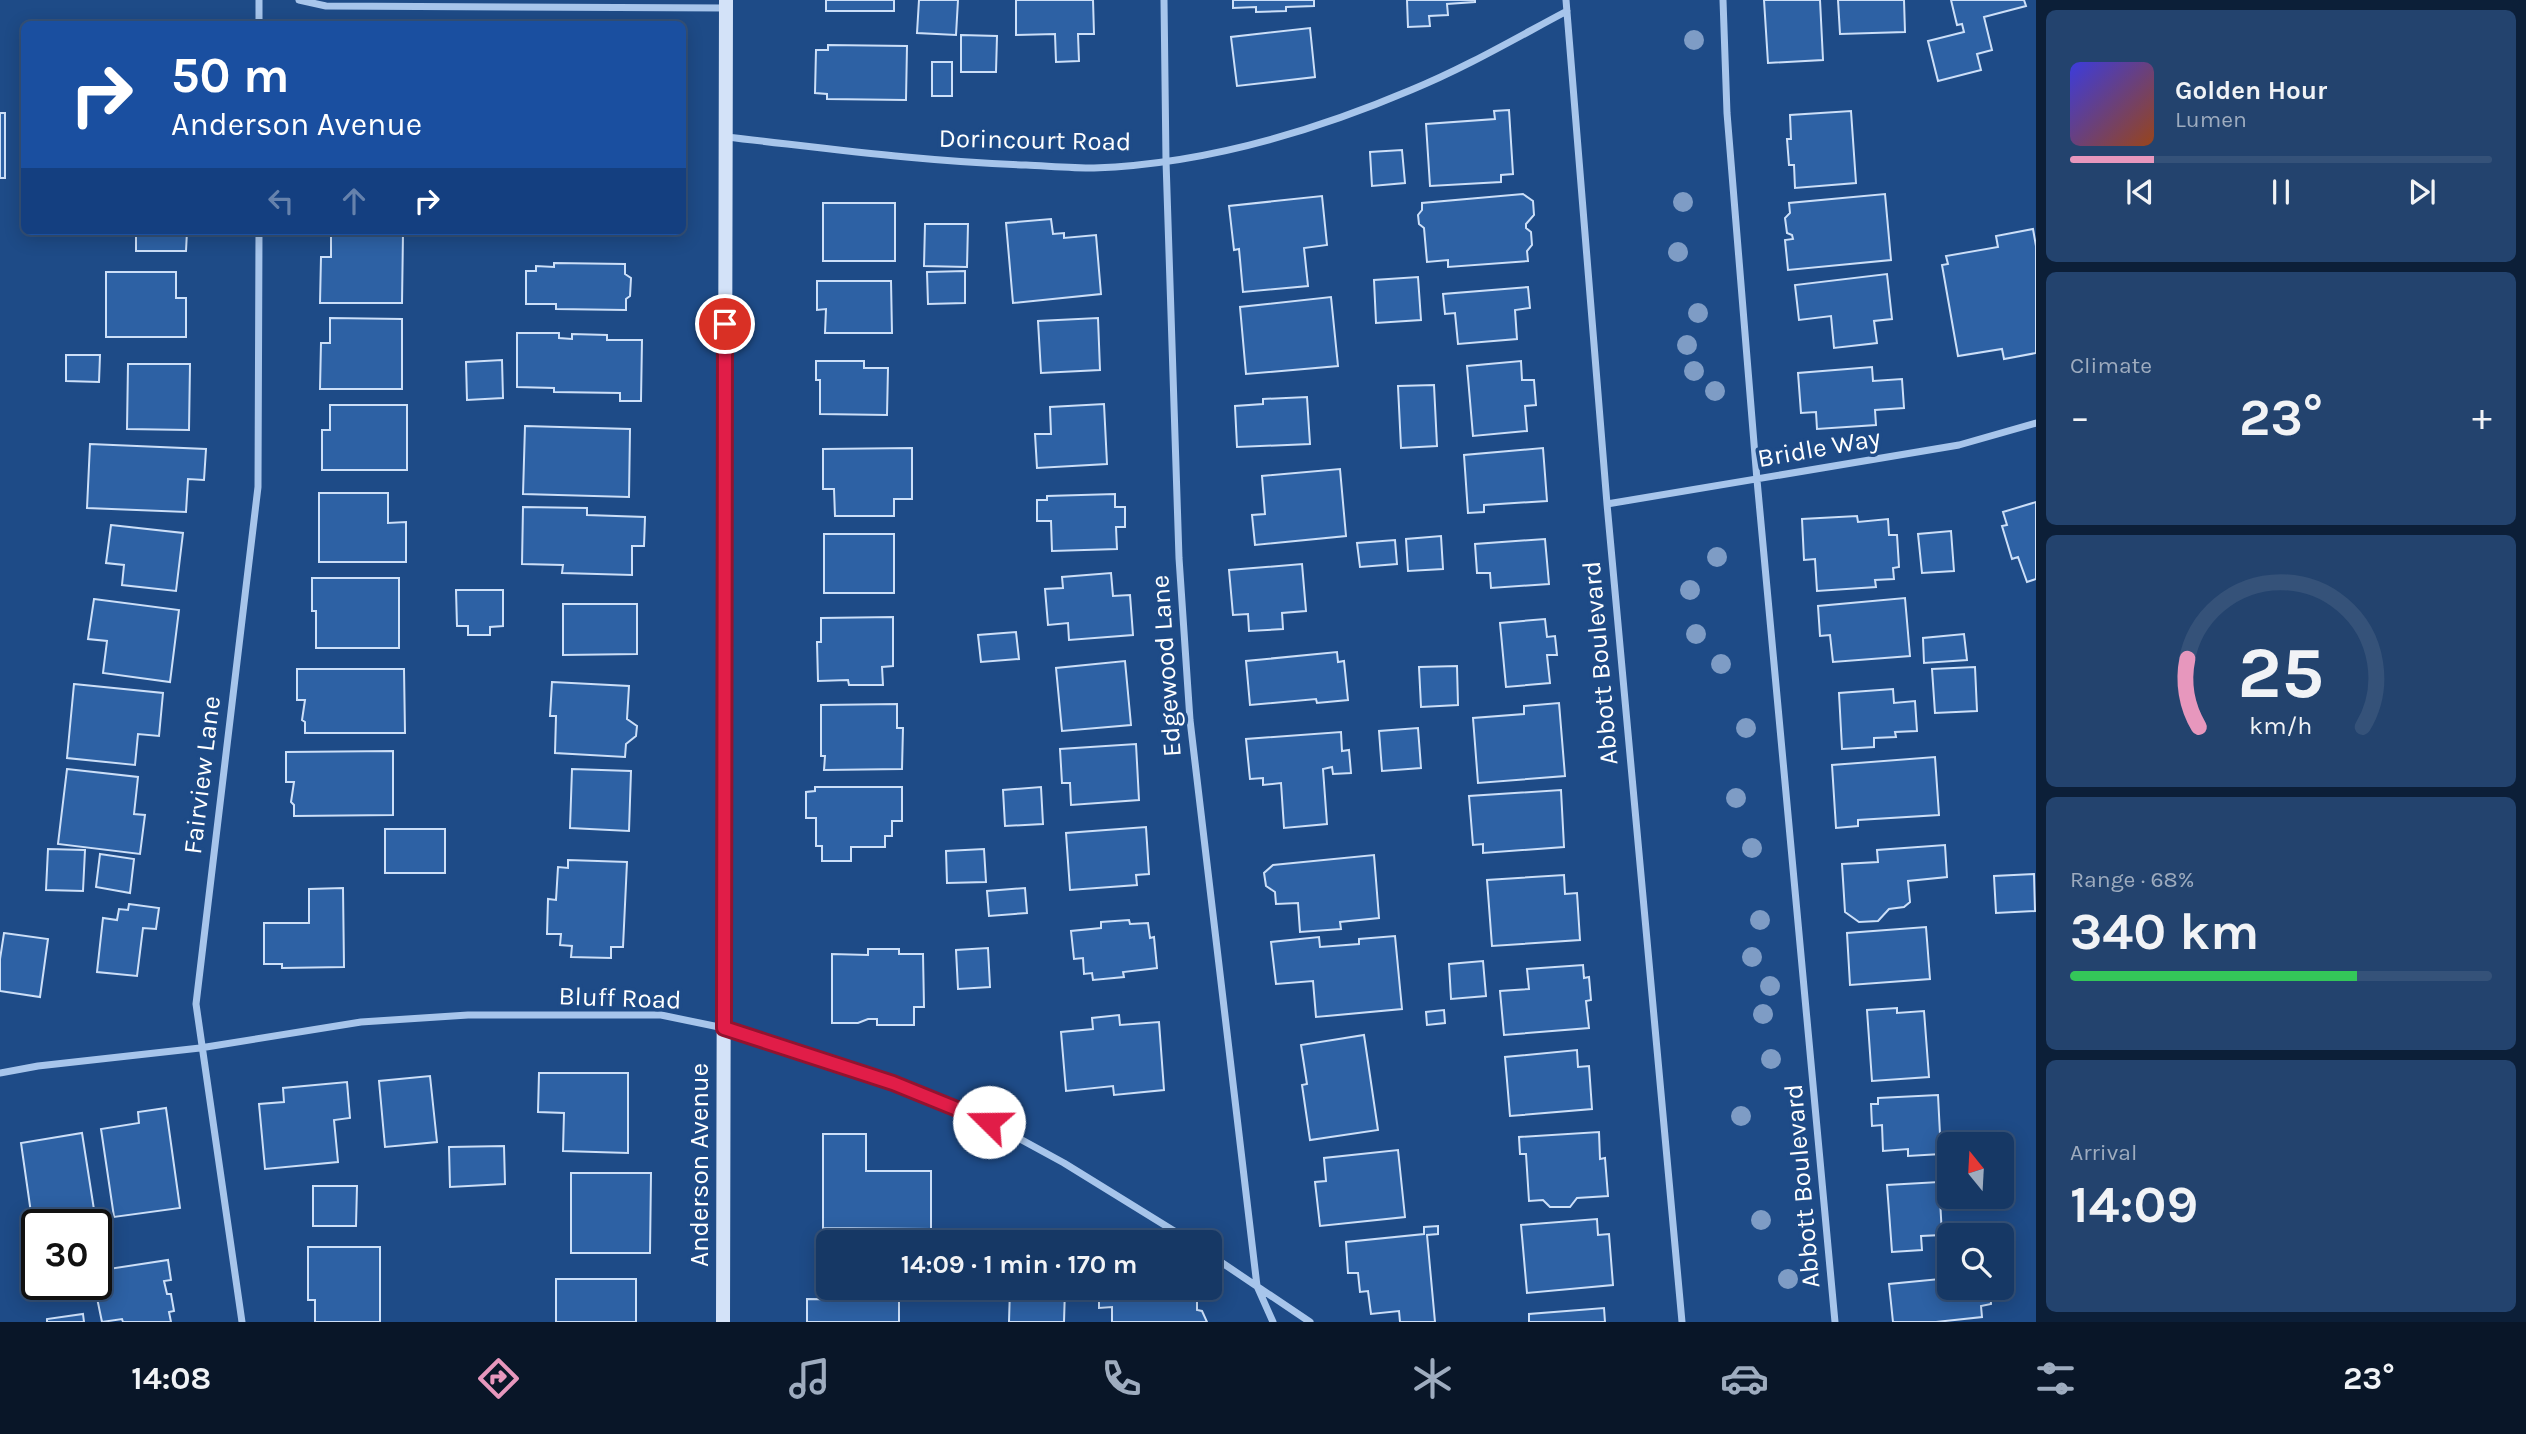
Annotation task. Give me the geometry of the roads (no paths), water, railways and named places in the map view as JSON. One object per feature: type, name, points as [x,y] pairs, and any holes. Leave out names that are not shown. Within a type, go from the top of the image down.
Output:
[{"type":"main road","name":"Anderson Avenue","points":[[723,1322],[726,4]]},
{"type":"street","points":[[259,0],[259,21]]},
{"type":"street","points":[[299,0],[326,6],[726,4]]},
{"type":"street","name":"Edgewood Lane","points":[[1164,0],[1166,161],[1179,558],[1189,720],[1257,1286],[1273,1322]]},
{"type":"street","name":"Abbott Boulevard","points":[[1566,0],[1607,504],[1682,1322]]},
{"type":"street","name":"Abbott Boulevard","points":[[1723,0],[1727,113],[1757,480],[1835,1322]]},
{"type":"street","name":"Dorincourt Road","points":[[726,137],[953,163],[1094,168],[1166,161],[1240,147],[1325,123],[1412,90],[1567,11]]},
{"type":"street","name":"Fairview Lane","points":[[242,1322],[200,1048],[196,1004],[258,487],[258,235]]},
{"type":"street","name":"Bridle Way","points":[[1607,504],[1959,445],[2036,423]]},
{"type":"street","name":"Bluff Road","points":[[0,1073],[38,1066],[200,1048],[361,1022],[461,1016],[661,1015],[724,1028],[893,1083],[989,1122],[1064,1163],[1173,1230]]},
{"type":"street","points":[[1222,1263],[1310,1322]]}]
